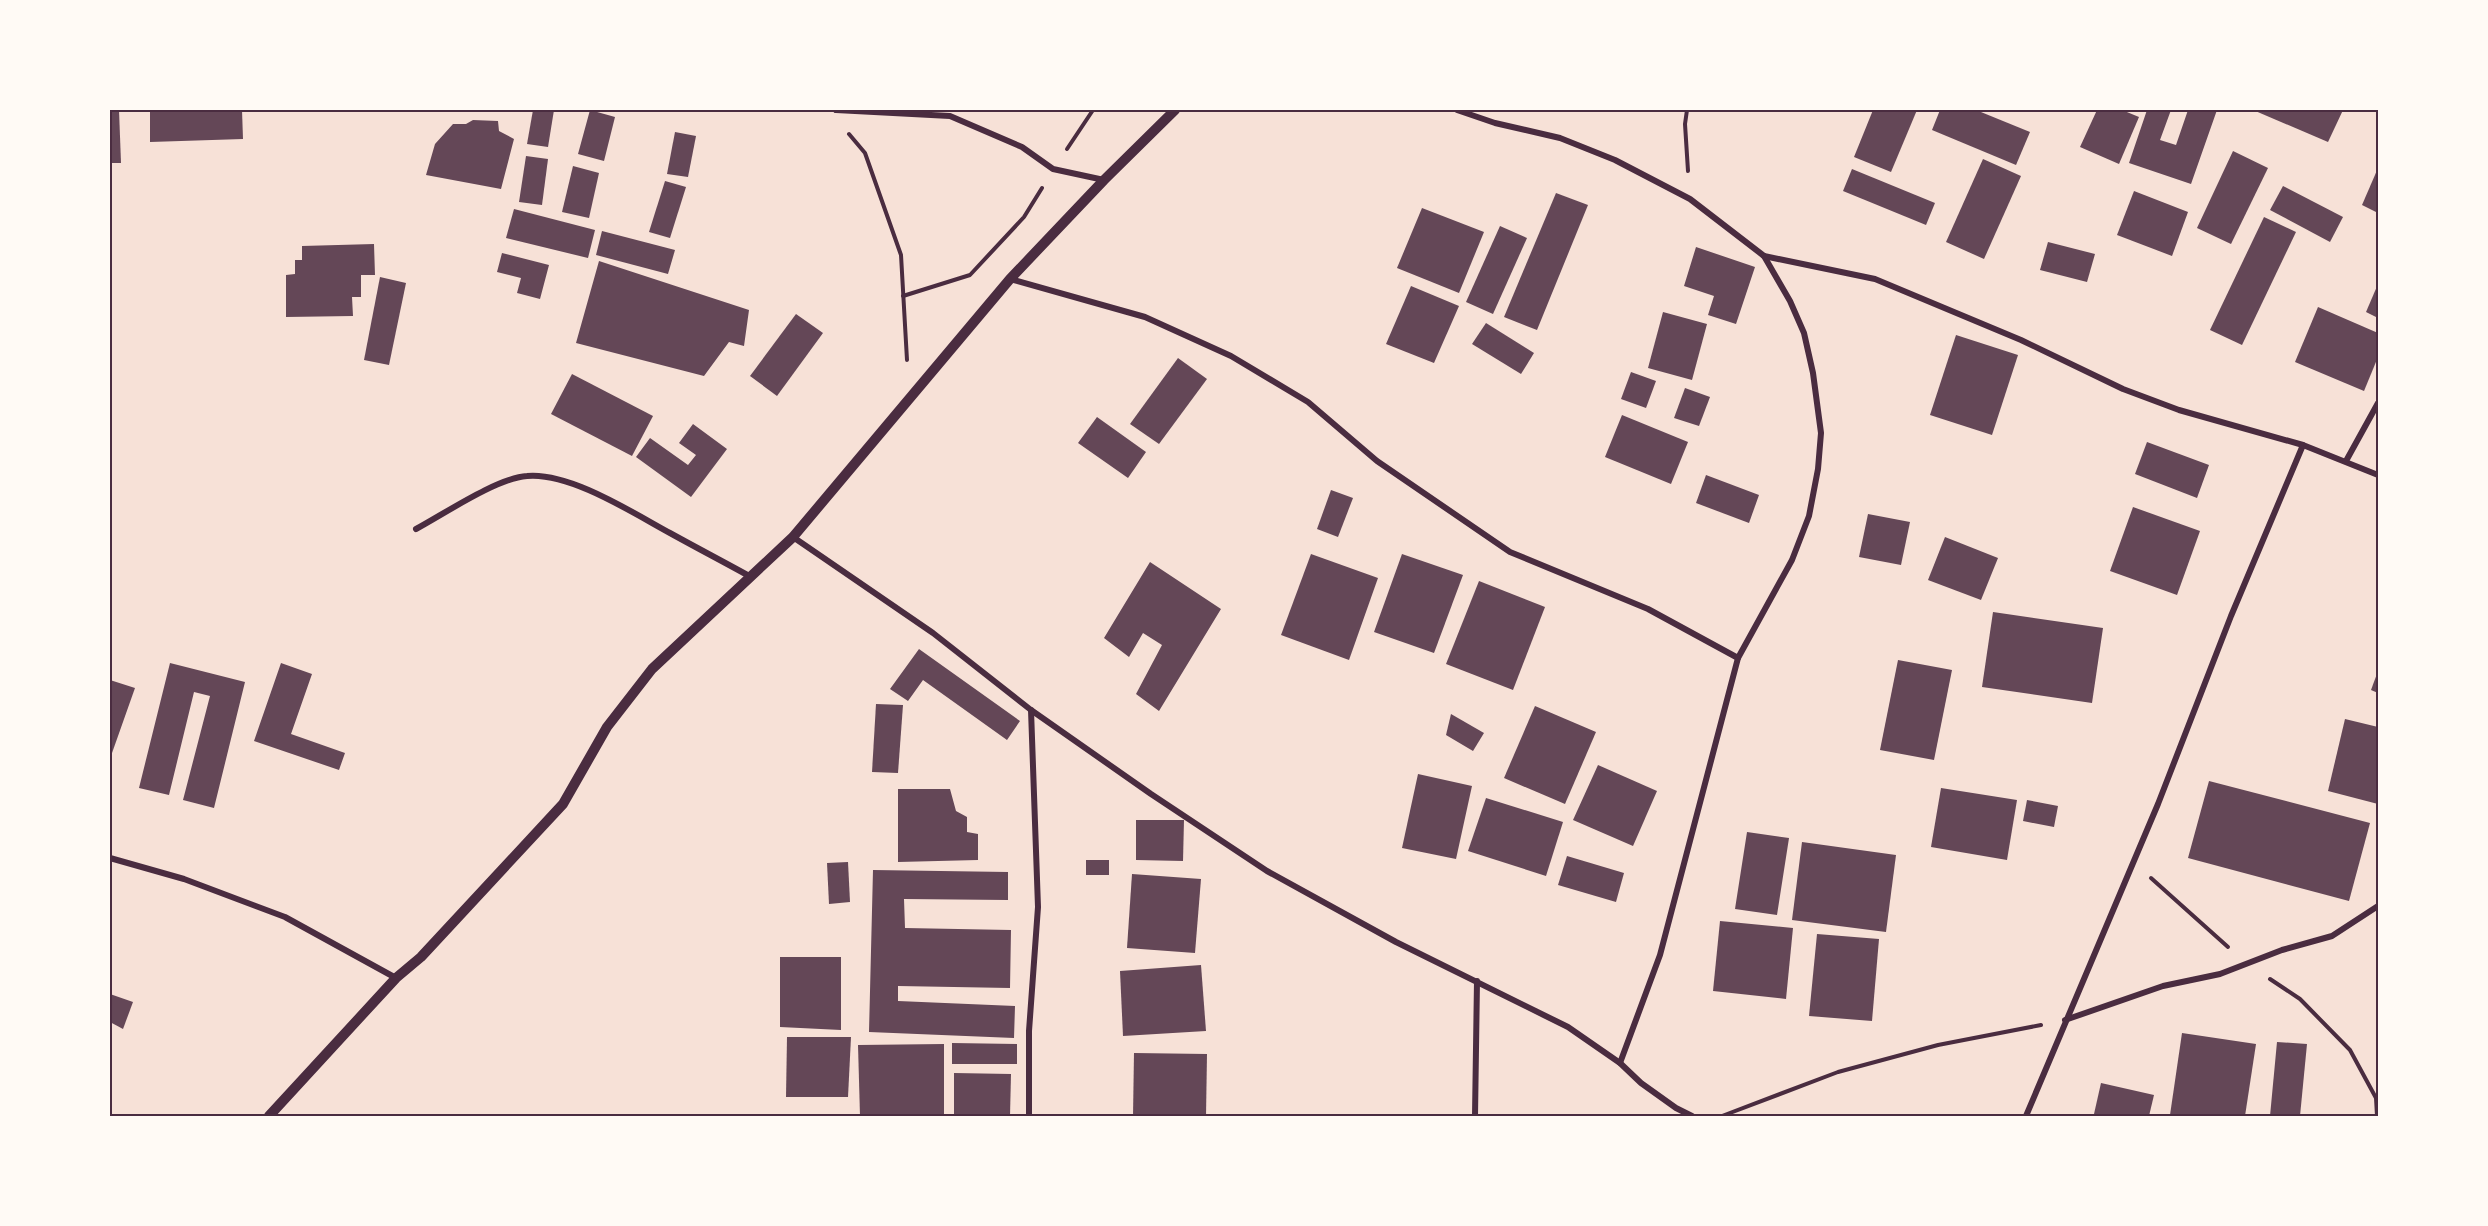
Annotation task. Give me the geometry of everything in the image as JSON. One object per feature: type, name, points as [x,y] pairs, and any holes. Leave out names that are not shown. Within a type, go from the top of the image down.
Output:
[{"type":"street","points":[[836,110],[950,116],[1022,147],[1053,169],[1104,180]]},
{"type":"street","points":[[269,1116],[396,978],[421,957],[563,804],[607,726],[652,669],[793,537],[1010,279],[1104,180],[1175,110]]},
{"type":"street","points":[[1457,110],[1495,123],[1560,138],[1615,160],[1690,199],[1764,256],[1790,301],[1804,333],[1813,373],[1821,433],[1818,469],[1809,516],[1792,560],[1738,658],[1660,955],[1620,1063]]},
{"type":"street","points":[[1764,256],[1875,279],[2021,340],[2123,389],[2179,410],[2303,445],[2379,475]]},
{"type":"street","points":[[1010,279],[1145,318],[1231,356],[1308,402],[1377,461],[1510,552],[1648,609],[1738,658]]},
{"type":"street","points":[[2346,462],[2379,403]]},
{"type":"street","points":[[2026,1116],[2158,804],[2230,616],[2303,445]]},
{"type":"street","points":[[416,529],[508,481],[527,476],[544,477],[575,484],[613,502],[751,577]]},
{"type":"street","points":[[793,537],[933,633],[1031,710],[1267,871],[1396,942],[1568,1027],[1620,1063],[1641,1083],[1692,1116]]},
{"type":"street","points":[[1029,1116],[1029,1031],[1038,907],[1031,710]]},
{"type":"street","points":[[110,858],[184,879],[285,917],[396,978]]},
{"type":"street","points":[[2065,1020],[2163,986],[2220,974],[2282,950],[2332,936],[2379,906]]},
{"type":"street","points":[[1475,1116],[1477,981]]},
{"type":"path","points":[[903,296],[970,275],[1024,217],[1093,110]]},
{"type":"path","points":[[1687,110],[1685,124],[1690,199]]},
{"type":"path","points":[[844,127],[865,153],[901,255],[910,398]]},
{"type":"path","points":[[1722,1116],[1838,1072],[1938,1045],[2065,1020]]},
{"type":"building","points":[[110,110],[119,110],[121,163],[110,163]]},
{"type":"building","points":[[150,110],[242,110],[243,139],[150,142]]},
{"type":"building","points":[[533,110],[554,110],[548,147],[527,144]]},
{"type":"building","points":[[590,110],[615,117],[604,161],[578,154]]},
{"type":"building","points":[[1873,110],[1917,110],[1891,172],[1854,157]]},
{"type":"building","points":[[1940,110],[1976,110],[2030,132],[2016,165],[1932,130]]},
{"type":"building","points":[[2097,110],[2122,110],[2139,117],[2119,164],[2080,147]]},
{"type":"building","points":[[2147,110],[2171,110],[2160,140],[2176,145],[2188,110],[2217,110],[2191,184],[2129,163]]},
{"type":"building","points":[[2253,110],[2343,110],[2328,142]]},
{"type":"building","points":[[473,120],[498,121],[499,131],[514,139],[501,189],[426,175],[435,144],[453,124],[466,124]]},
{"type":"building","points":[[675,132],[696,136],[688,177],[667,174]]},
{"type":"building","points":[[2233,151],[2268,168],[2231,244],[2197,228]]},
{"type":"building","points":[[526,156],[548,159],[542,205],[519,202]]},
{"type":"building","points":[[1983,159],[2021,176],[1984,259],[1946,242]]},
{"type":"building","points":[[573,166],[599,173],[589,218],[562,212]]},
{"type":"building","points":[[2378,168],[2378,213],[2362,205]]},
{"type":"building","points":[[1852,169],[1935,203],[1926,225],[1843,191]]},
{"type":"building","points":[[665,181],[686,187],[670,238],[649,232]]},
{"type":"building","points":[[2283,186],[2343,217],[2330,242],[2270,210]]},
{"type":"building","points":[[2134,191],[2188,212],[2172,256],[2117,235]]},
{"type":"building","points":[[1556,193],[1588,205],[1537,330],[1504,317]]},
{"type":"building","points":[[1422,208],[1484,232],[1459,293],[1397,268]]},
{"type":"building","points":[[514,209],[595,230],[588,258],[506,238]]},
{"type":"building","points":[[2264,217],[2296,232],[2242,345],[2210,330]]},
{"type":"building","points":[[1500,226],[1527,238],[1493,314],[1466,302]]},
{"type":"building","points":[[602,231],[675,250],[668,274],[596,255]]},
{"type":"building","points":[[2048,242],[2095,254],[2087,282],[2040,270]]},
{"type":"building","points":[[374,244],[375,275],[361,275],[361,297],[352,297],[353,316],[286,317],[286,275],[295,274],[295,260],[302,260],[302,246]]},
{"type":"building","points":[[1696,247],[1755,267],[1736,324],[1708,315],[1714,296],[1684,286]]},
{"type":"building","points":[[502,253],[549,265],[540,299],[517,293],[521,278],[497,272]]},
{"type":"building","points":[[599,261],[749,310],[744,346],[729,342],[704,376],[576,343]]},
{"type":"building","points":[[380,277],[406,283],[389,365],[364,360]]},
{"type":"building","points":[[2378,284],[2378,318],[2366,312]]},
{"type":"building","points":[[1411,286],[1459,306],[1434,363],[1386,344]]},
{"type":"building","points":[[2318,307],[2378,333],[2378,357],[2364,391],[2295,362]]},
{"type":"building","points":[[1663,312],[1707,324],[1692,380],[1648,368]]},
{"type":"building","points":[[796,314],[823,333],[777,396],[750,376]]},
{"type":"building","points":[[1486,323],[1534,353],[1521,374],[1472,344]]},
{"type":"building","points":[[1956,335],[2018,355],[1992,435],[1930,415]]},
{"type":"building","points":[[1178,358],[1207,379],[1159,444],[1130,424]]},
{"type":"building","points":[[1631,372],[1656,381],[1646,408],[1621,399]]},
{"type":"building","points":[[572,374],[653,416],[632,456],[551,414]]},
{"type":"building","points":[[1685,388],[1710,397],[1699,426],[1674,418]]},
{"type":"building","points":[[1622,415],[1688,442],[1671,484],[1605,457]]},
{"type":"building","points":[[1097,417],[1146,452],[1128,478],[1078,443]]},
{"type":"building","points":[[693,424],[727,449],[691,497],[636,457],[650,438],[688,465],[696,455],[679,443]]},
{"type":"building","points":[[2147,442],[2209,465],[2197,498],[2135,474]]},
{"type":"building","points":[[1706,475],[1759,495],[1749,523],[1696,503]]},
{"type":"building","points":[[1331,490],[1353,498],[1338,537],[1317,529]]},
{"type":"building","points":[[2133,507],[2200,531],[2177,595],[2110,571]]},
{"type":"building","points":[[1868,514],[1910,522],[1901,565],[1859,557]]},
{"type":"building","points":[[1945,537],[1998,558],[1981,600],[1928,580]]},
{"type":"building","points":[[1311,554],[1378,578],[1349,660],[1281,635]]},
{"type":"building","points":[[1402,554],[1463,575],[1434,653],[1374,632]]},
{"type":"building","points":[[1150,562],[1221,609],[1159,711],[1136,694],[1162,645],[1143,633],[1129,657],[1104,638]]},
{"type":"building","points":[[1479,581],[1545,607],[1513,690],[1446,664]]},
{"type":"building","points":[[1993,612],[2103,628],[2092,703],[1982,687]]},
{"type":"building","points":[[919,649],[1020,721],[1007,740],[923,680],[908,701],[890,689]]},
{"type":"building","points":[[1898,660],[1952,670],[1934,760],[1880,750]]},
{"type":"building","points":[[170,663],[245,682],[214,808],[183,800],[210,696],[194,692],[169,795],[139,788]]},
{"type":"building","points":[[281,663],[312,674],[291,734],[345,753],[339,770],[254,741]]},
{"type":"building","points":[[2378,671],[2378,693],[2371,690]]},
{"type":"building","points":[[110,680],[135,688],[112,753],[110,752]]},
{"type":"building","points":[[876,704],[903,705],[898,773],[872,772]]},
{"type":"building","points":[[1535,706],[1596,732],[1565,804],[1504,778]]},
{"type":"building","points":[[1451,714],[1484,733],[1473,751],[1446,735]]},
{"type":"building","points":[[2345,719],[2378,727],[2378,804],[2328,791]]},
{"type":"building","points":[[1598,765],[1657,791],[1633,846],[1573,820]]},
{"type":"building","points":[[1418,774],[1472,786],[1456,859],[1402,848]]},
{"type":"building","points":[[2209,781],[2370,823],[2349,901],[2188,858]]},
{"type":"building","points":[[1941,788],[2017,800],[2007,860],[1931,847]]},
{"type":"building","points":[[898,789],[950,789],[956,811],[967,817],[967,832],[978,834],[978,860],[898,862]]},
{"type":"building","points":[[1486,798],[1563,822],[1546,876],[1468,851]]},
{"type":"building","points":[[2027,800],[2058,806],[2054,827],[2023,821]]},
{"type":"building","points":[[1136,820],[1184,820],[1183,861],[1136,860]]},
{"type":"building","points":[[1747,832],[1789,838],[1777,915],[1735,909]]},
{"type":"building","points":[[1802,842],[1896,855],[1886,932],[1792,920]]},
{"type":"building","points":[[1567,856],[1624,873],[1616,902],[1558,885]]},
{"type":"building","points":[[1086,860],[1109,860],[1109,875],[1086,875]]},
{"type":"building","points":[[848,862],[850,902],[829,904],[827,863]]},
{"type":"building","points":[[873,870],[1008,872],[1008,900],[904,899],[905,928],[1011,930],[1010,988],[898,986],[898,1001],[1015,1006],[1014,1038],[869,1032]]},
{"type":"building","points":[[1132,874],[1201,879],[1195,953],[1127,948]]},
{"type":"building","points":[[1720,921],[1793,928],[1786,999],[1713,991]]},
{"type":"building","points":[[1817,934],[1879,939],[1872,1021],[1809,1016]]},
{"type":"building","points":[[780,957],[841,957],[841,1030],[780,1027]]},
{"type":"building","points":[[1201,965],[1206,1031],[1123,1036],[1120,971]]},
{"type":"building","points":[[110,994],[133,1002],[123,1029],[110,1022]]},
{"type":"building","points":[[2182,1033],[2256,1044],[2245,1116],[2170,1115]]},
{"type":"building","points":[[787,1037],[851,1037],[848,1097],[786,1097]]},
{"type":"building","points":[[2277,1042],[2307,1044],[2300,1116],[2270,1116]]},
{"type":"building","points":[[952,1043],[1017,1044],[1017,1064],[952,1064]]},
{"type":"building","points":[[944,1044],[944,1116],[860,1116],[858,1045]]},
{"type":"building","points":[[1134,1053],[1207,1054],[1206,1116],[1133,1116]]},
{"type":"building","points":[[954,1073],[1011,1074],[1010,1116],[954,1116]]},
{"type":"building","points":[[2101,1083],[2154,1095],[2149,1116],[2094,1114]]}]
